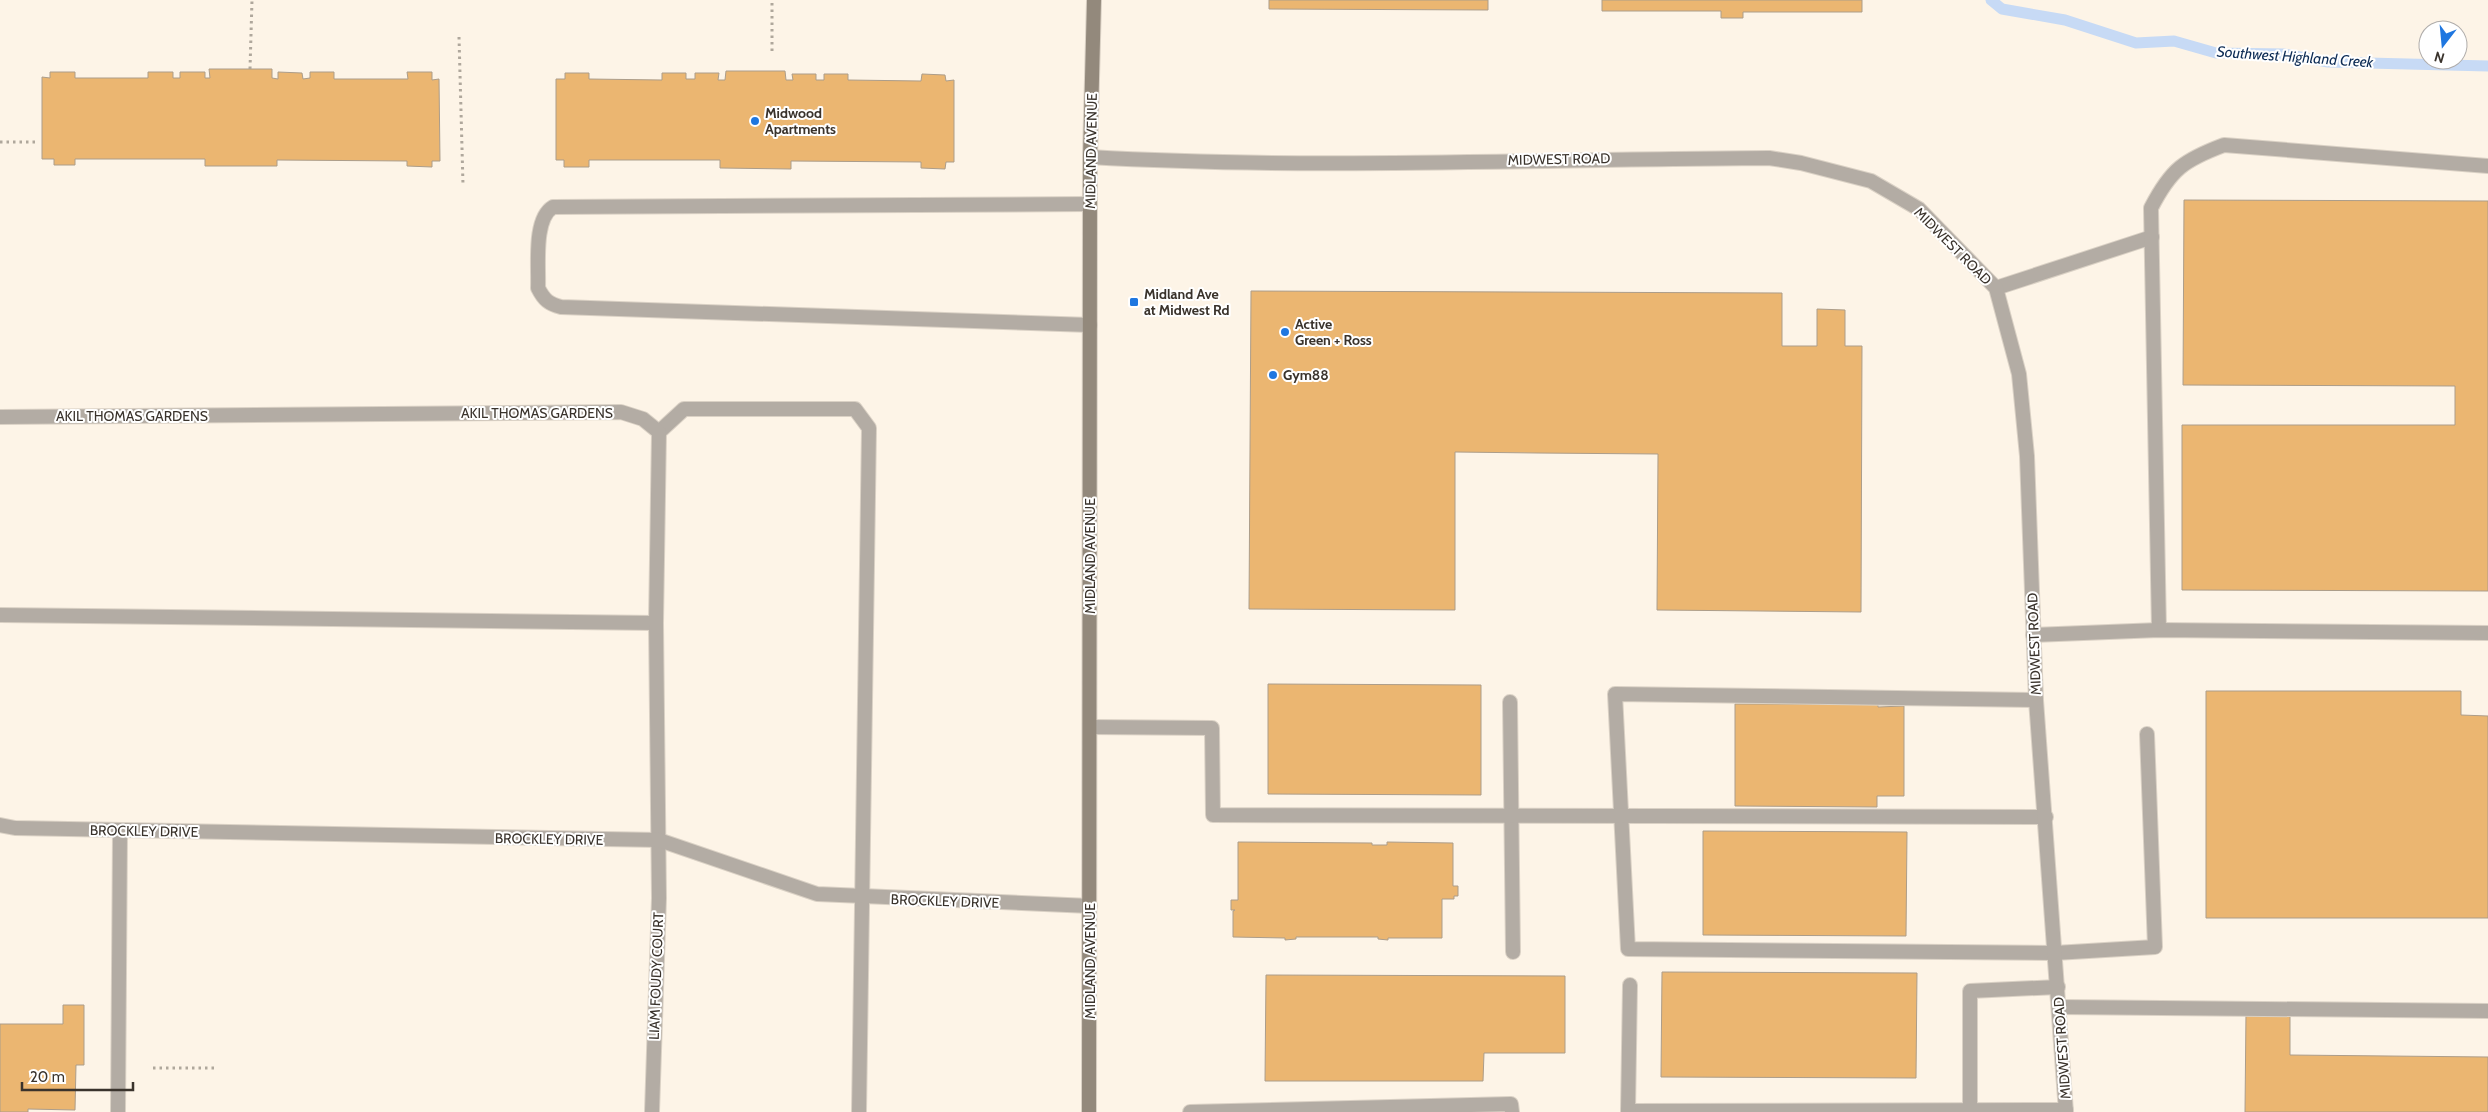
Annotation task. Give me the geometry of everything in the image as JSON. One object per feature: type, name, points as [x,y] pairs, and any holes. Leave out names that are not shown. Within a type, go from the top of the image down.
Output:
[{"type":"main road","name":"MIDLAND AVENUE","points":[[1090,1112],[1090,157],[1094,0]]},
{"type":"street","points":[[2159,630],[2151,208],[2164,183],[2193,156],[2224,145],[2488,166]]},
{"type":"street","name":"MIDWEST ROAD","points":[[1090,157],[1177,162],[1322,163],[1769,158],[1801,163],[1871,181],[1920,209],[1996,288],[2019,374],[2027,456],[2036,700],[2060,1007],[2066,1111]]},
{"type":"street","points":[[1090,204],[553,207],[545,212],[540,223],[538,288],[543,298],[551,304],[561,307],[1090,325]]},
{"type":"street","points":[[1996,288],[2152,238]]},
{"type":"street","points":[[659,840],[656,623],[659,432],[684,409],[855,409],[869,428],[864,897],[859,1112]]},
{"type":"street","name":"AKIL THOMAS GARDENS","points":[[0,416],[621,412],[643,419],[659,432]]},
{"type":"street","points":[[0,614],[656,623]]},
{"type":"street","points":[[2033,635],[2159,630],[2488,632]]},
{"type":"street","points":[[2036,700],[1616,694],[1620,814],[1628,949],[2055,953],[2155,947],[2147,734]]},
{"type":"street","points":[[1510,702],[1513,952]]},
{"type":"street","points":[[1090,727],[1212,728],[1213,815],[2046,816]]},
{"type":"street","name":"BROCKLEY DRIVE","points":[[0,825],[15,828],[120,831],[659,840],[817,894],[1090,906]]},
{"type":"street","points":[[118,1112],[120,831]]},
{"type":"street","name":"LIAM FOUDY COURT","points":[[652,1112],[659,840]]},
{"type":"street","points":[[1630,985],[1628,1111],[2066,1111]]},
{"type":"street","points":[[1970,1111],[1970,991],[2058,987]]},
{"type":"street","points":[[2060,1007],[2488,1010]]},
{"type":"street","points":[[1190,1112],[1512,1104],[1512,1112]]},
{"type":"path","points":[[250,69],[252,0]]},
{"type":"path","points":[[772,0],[772,50]]},
{"type":"path","points":[[460,37],[463,185]]},
{"type":"path","points":[[0,142],[35,142]]},
{"type":"path","points":[[153,1068],[216,1068]]},
{"type":"building","points":[[1269,0],[1488,0],[1488,10],[1269,9]]},
{"type":"building","points":[[1602,0],[1862,0],[1862,12],[1743,12],[1743,18],[1721,18],[1721,11],[1602,11]]},
{"type":"building","points":[[209,69],[272,69],[272,78],[278,79],[278,72],[302,73],[303,79],[310,78],[310,72],[334,72],[334,79],[408,79],[407,72],[432,72],[432,80],[439,79],[440,161],[432,161],[432,167],[407,166],[407,161],[277,160],[277,166],[205,166],[205,159],[75,159],[75,165],[54,165],[54,159],[42,159],[42,77],[50,78],[50,72],[75,72],[75,78],[148,78],[148,72],[173,72],[173,78],[180,78],[180,72],[205,72],[205,78],[210,78]]},
{"type":"building","name":"Midwood Apartments","points":[[726,71],[785,71],[786,80],[793,80],[792,74],[816,74],[816,80],[824,80],[824,74],[848,74],[848,80],[921,81],[922,74],[945,75],[946,81],[954,80],[954,162],[946,162],[945,169],[921,168],[921,162],[791,161],[791,169],[720,168],[720,160],[589,160],[589,167],[564,167],[564,160],[556,160],[556,79],[565,79],[565,73],[589,73],[589,79],[662,80],[662,73],[686,73],[686,79],[695,79],[695,73],[719,73],[718,80],[725,80]]},
{"type":"building","points":[[2184,200],[2488,201],[2488,591],[2182,590],[2182,425],[2455,425],[2455,386],[2183,385]]},
{"type":"building","points":[[1251,291],[1782,293],[1782,346],[1817,346],[1817,309],[1845,310],[1845,346],[1862,346],[1861,612],[1657,610],[1658,454],[1455,452],[1455,610],[1249,609]]},
{"type":"building","points":[[1268,684],[1481,685],[1481,795],[1268,794]]},
{"type":"building","points":[[2206,691],[2461,691],[2461,715],[2488,716],[2488,918],[2206,918]]},
{"type":"building","points":[[1735,704],[1878,704],[1878,707],[1904,706],[1904,796],[1877,796],[1877,807],[1735,806]]},
{"type":"building","points":[[1703,831],[1907,832],[1906,936],[1703,935]]},
{"type":"building","points":[[1238,842],[1372,843],[1372,845],[1387,845],[1387,842],[1453,843],[1453,886],[1458,886],[1458,896],[1454,896],[1454,899],[1442,899],[1442,938],[1388,938],[1388,940],[1378,939],[1378,937],[1296,937],[1296,939],[1285,940],[1285,938],[1233,937],[1233,911],[1235,910],[1231,910],[1231,900],[1238,900]]},
{"type":"building","points":[[1662,972],[1917,973],[1916,1078],[1661,1077]]},
{"type":"building","points":[[1266,975],[1565,976],[1565,1053],[1484,1053],[1483,1081],[1265,1081]]},
{"type":"building","points":[[63,1005],[84,1005],[84,1065],[76,1065],[75,1110],[28,1109],[28,1112],[0,1112],[0,1024],[63,1024]]},
{"type":"building","points":[[2246,1013],[2290,1013],[2290,1055],[2488,1057],[2488,1112],[2245,1112]]},
{"type":"waterway","name":"Southwest Highland Creek","points":[[1991,0],[2002,9],[2065,20],[2136,43],[2174,41],[2216,53],[2284,54],[2328,62],[2488,66]]},
{"type":"place","name":"Midwood Apartments","points":[[755,121]]},
{"type":"place","name":"Midland Ave at Midwest Rd","points":[[1134,302]]},
{"type":"place","name":"Active Green + Ross","points":[[1285,332]]},
{"type":"place","name":"Gym88","points":[[1273,375]]}]
